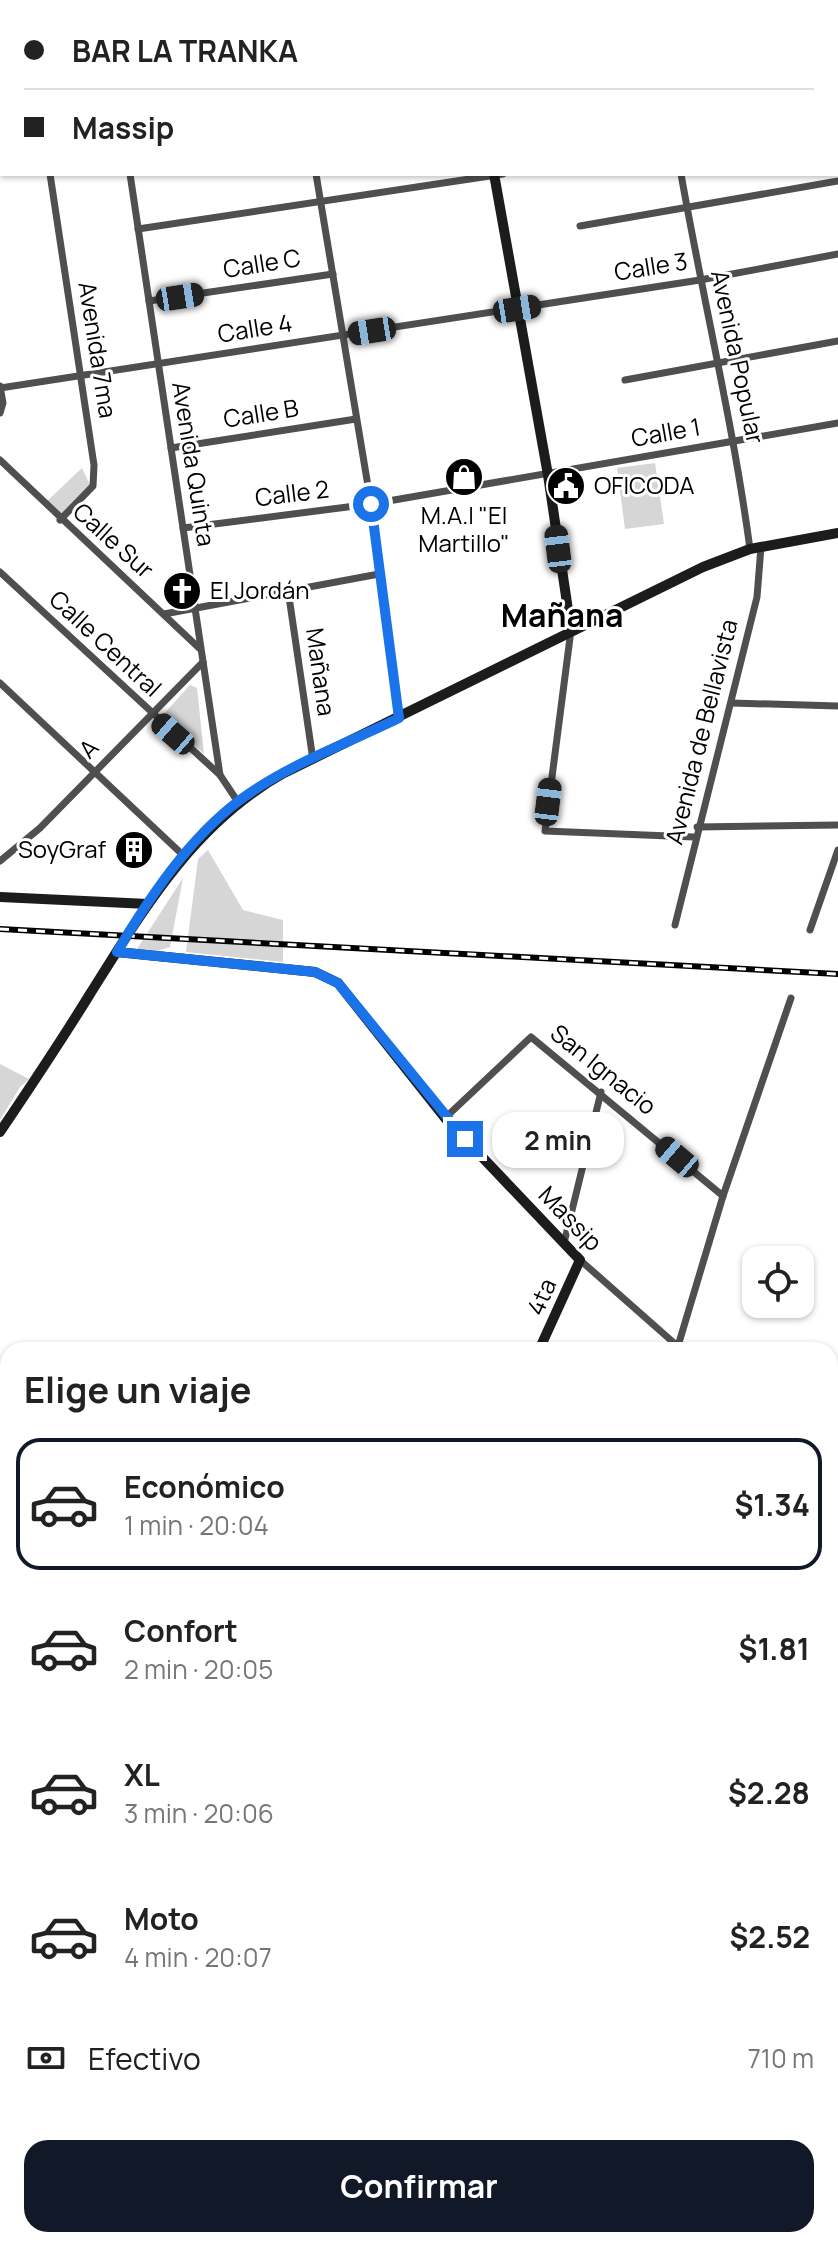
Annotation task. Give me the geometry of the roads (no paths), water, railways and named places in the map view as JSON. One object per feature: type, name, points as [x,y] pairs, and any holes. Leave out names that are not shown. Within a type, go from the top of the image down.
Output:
[{"type":"main road","points":[[497,176],[571,630]]},
{"type":"main road","points":[[0,1132],[148,904],[184,856],[238,802],[313,760],[703,567],[756,548],[838,533]]},
{"type":"main road","points":[[0,897],[148,904]]},
{"type":"main road","name":"Massip","points":[[117,952],[315,972],[338,983],[445,1118],[580,1260]]},
{"type":"main road","name":"4ta","points":[[543,1342],[580,1260]]},
{"type":"street","name":"Avenida 7ma","points":[[50,176],[94,465],[93,486],[60,520]]},
{"type":"street","name":"Avenida Quinta","points":[[130,176],[220,775],[238,802]]},
{"type":"street","points":[[316,176],[371,504],[399,718]]},
{"type":"street","points":[[138,229],[321,204],[485,176]]},
{"type":"street","name":"Avenida Popular","points":[[681,176],[716,363],[756,548]]},
{"type":"street","points":[[580,226],[838,181]]},
{"type":"street","name":"Calle 3","points":[[517,309],[838,254]]},
{"type":"street","name":"Calle C","points":[[149,301],[333,274]]},
{"type":"street","name":"Calle 4","points":[[0,387],[517,309]]},
{"type":"street","points":[[625,380],[838,341]]},
{"type":"street","points":[[0,387],[3,403],[0,413]]},
{"type":"street","name":"Calle B","points":[[171,448],[356,419]]},
{"type":"street","name":"Calle 1","points":[[548,475],[838,423]]},
{"type":"street","name":"Calle Sur","points":[[0,460],[201,650]]},
{"type":"street","name":"Calle 2","points":[[183,528],[371,504],[548,475]]},
{"type":"street","name":"Avenida de Bellavista","points":[[675,925],[694,837],[757,597],[756,548]]},
{"type":"street","name":"Calle Central","points":[[0,572],[150,714],[220,775]]},
{"type":"street","points":[[164,614],[379,574]]},
{"type":"street","name":"Mañana","points":[[288,590],[313,760]]},
{"type":"street","points":[[571,630],[545,831],[694,837]]},
{"type":"street","name":"A","points":[[0,861],[94,773],[203,662]]},
{"type":"street","points":[[0,683],[184,856]]},
{"type":"street","points":[[731,703],[838,706]]},
{"type":"street","points":[[697,827],[838,825]]},
{"type":"street","points":[[810,930],[838,850]]},
{"type":"street","points":[[682,1342],[723,1196],[791,998]]},
{"type":"street","name":"San Ignacio","points":[[445,1118],[531,1037],[723,1196]]},
{"type":"street","points":[[564,1243],[601,1092]]},
{"type":"street","name":"Massip","points":[[580,1260],[673,1342]]},
{"type":"railway","points":[[0,929],[838,974]]},
{"type":"place","name":"M.A.I \"El Martillo\"","points":[[464,477]]},
{"type":"place","name":"OFICODA","points":[[566,486]]},
{"type":"place","name":"El Jordán","points":[[182,591]]},
{"type":"place","name":"SoyGraf","points":[[134,850]]},
{"type":"district","name":"Mañana","points":[[562,616]]}]
